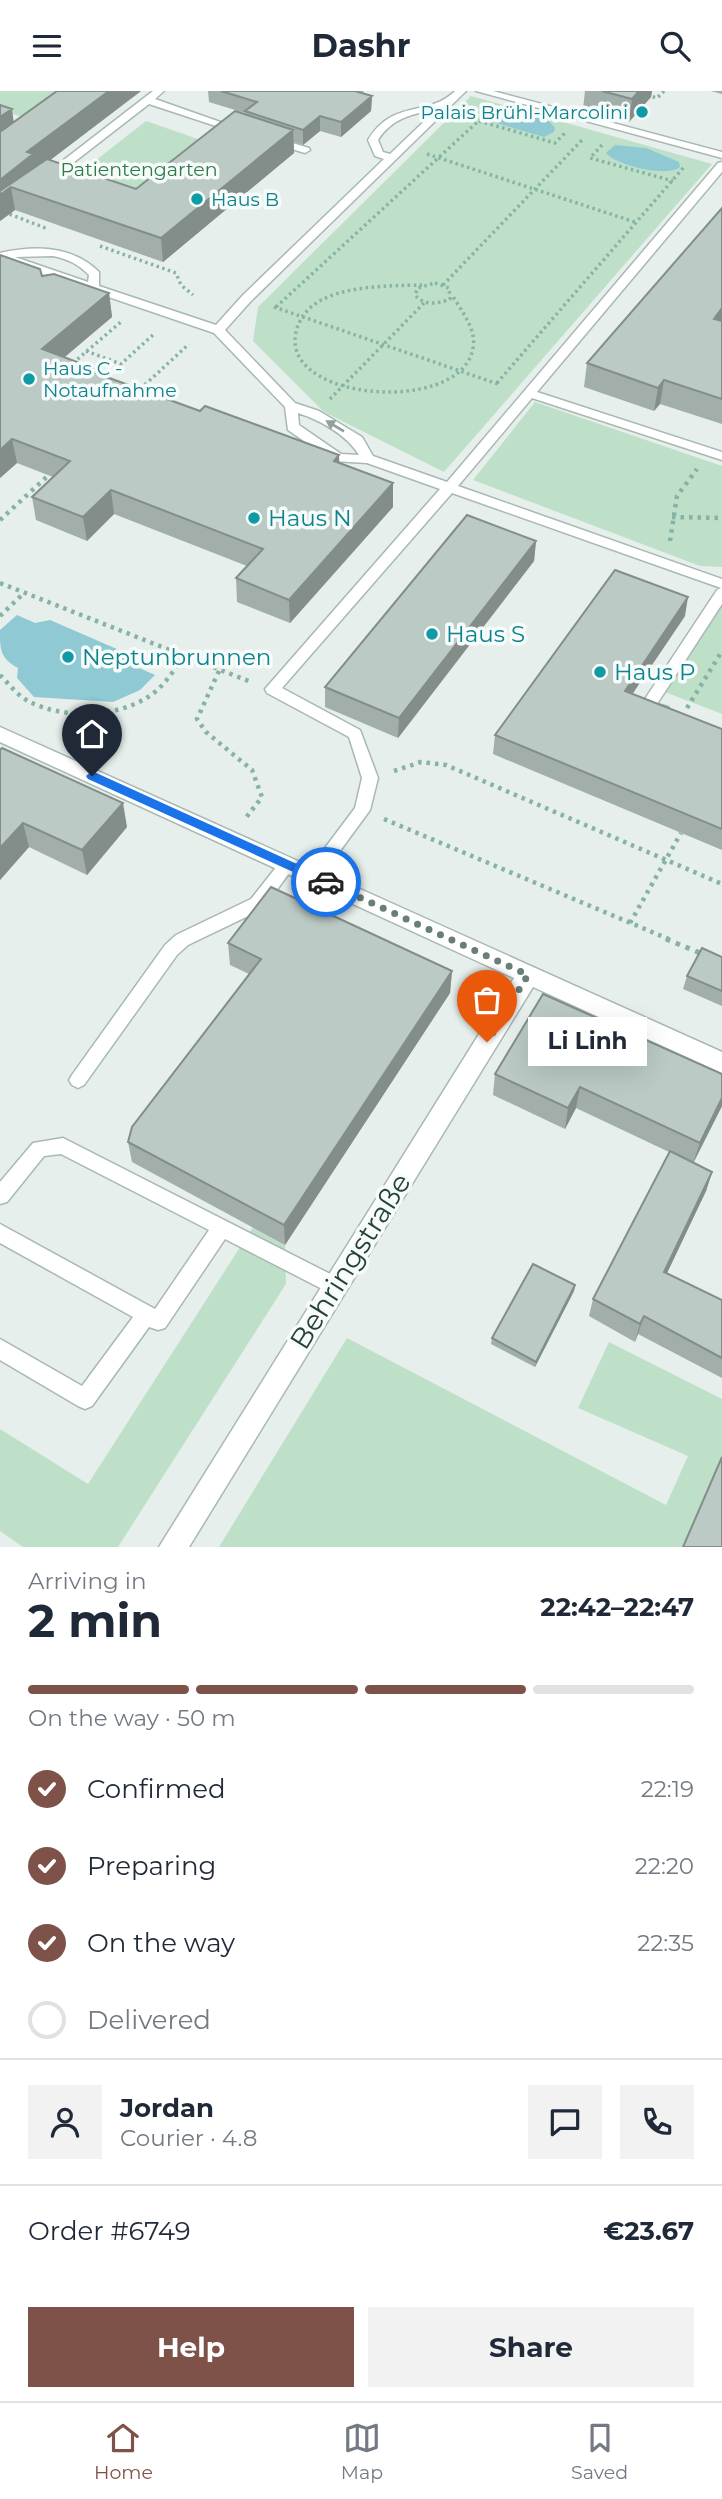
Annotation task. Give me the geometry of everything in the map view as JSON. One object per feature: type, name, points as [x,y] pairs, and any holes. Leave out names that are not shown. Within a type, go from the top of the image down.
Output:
[{"type":"street","points":[[0,733],[722,1063]]},
{"type":"street","name":"Behringstraße","points":[[173,1547],[528,975]]},
{"type":"lane","points":[[3,212],[159,91]]},
{"type":"lane","points":[[212,329],[461,91]]},
{"type":"lane","points":[[481,91],[722,155]]},
{"type":"lane","points":[[147,100],[246,132]]},
{"type":"lane","points":[[390,158],[379,154],[373,140],[379,127],[391,119],[446,105]]},
{"type":"lane","points":[[213,133],[223,125]]},
{"type":"lane","points":[[270,139],[305,150]]},
{"type":"lane","points":[[312,876],[362,810],[370,778],[355,734],[272,689],[448,489],[722,165]]},
{"type":"lane","points":[[0,255],[55,252],[72,255],[85,261],[95,274],[93,288]]},
{"type":"lane","points":[[0,255],[63,283],[93,288],[212,329],[291,407],[315,414],[357,440],[368,459]]},
{"type":"lane","points":[[528,393],[716,454]]},
{"type":"lane","points":[[291,407],[293,427],[338,458],[368,459],[722,584]]},
{"type":"lane","points":[[681,718],[648,705],[722,593]]},
{"type":"lane","points":[[78,1080],[171,950],[182,940],[257,904],[287,865]]},
{"type":"lane","points":[[0,1196],[39,1149],[63,1146],[335,1286]]},
{"type":"lane","points":[[0,1233],[158,1321],[221,1229]]},
{"type":"lane","points":[[0,1349],[85,1399],[146,1314]]},
{"type":"path","points":[[645,95],[657,98],[664,91]]},
{"type":"path","points":[[276,307],[503,97]]},
{"type":"path","points":[[479,121],[555,143],[579,119]]},
{"type":"path","points":[[443,285],[473,328],[475,345],[468,361],[440,382],[412,391],[377,393],[342,387],[317,375],[300,360],[293,341],[302,316],[320,302],[346,291],[443,285],[598,124]]},
{"type":"path","points":[[616,129],[590,158],[673,181]]},
{"type":"path","points":[[403,146],[668,231]]},
{"type":"path","points":[[497,383],[639,223],[699,149]]},
{"type":"path","points":[[3,212],[60,233]]},
{"type":"path","points":[[99,246],[176,272],[188,293],[202,300]]},
{"type":"path","points":[[422,285],[415,295],[424,303]]},
{"type":"path","points":[[315,414],[424,303],[446,302],[452,295]]},
{"type":"path","points":[[247,297],[528,393]]},
{"type":"path","points":[[68,367],[141,304]]},
{"type":"path","points":[[86,351],[121,364],[174,316]]},
{"type":"path","points":[[129,400],[212,329]]},
{"type":"path","points":[[668,565],[672,517],[677,496],[716,454]]},
{"type":"path","points":[[0,520],[60,465]]},
{"type":"path","points":[[672,517],[722,518]]},
{"type":"path","points":[[0,583],[219,671],[272,689]]},
{"type":"path","points":[[0,616],[24,593]]},
{"type":"path","points":[[681,718],[722,651]]},
{"type":"path","points":[[0,675],[22,697],[39,705],[68,712],[107,712],[146,698],[163,684],[184,657]]},
{"type":"path","points":[[219,671],[197,719],[206,732],[252,770],[262,797],[230,839]]},
{"type":"path","points":[[370,778],[421,762],[446,765],[722,884]]},
{"type":"path","points":[[362,810],[710,957]]},
{"type":"path","points":[[630,923],[681,833]]},
{"type":"green space","points":[[0,91],[66,91],[29,119],[0,110]]},
{"type":"green space","points":[[471,96],[712,164],[444,472],[324,412],[253,341],[258,307]]},
{"type":"green space","name":"Patientengarten","points":[[146,121],[221,147],[139,212],[63,186]]},
{"type":"green space","points":[[535,402],[722,466],[722,567],[700,566],[473,480]]},
{"type":"green space","points":[[722,601],[722,714],[665,692]]},
{"type":"green space","points":[[253,1227],[285,1245],[286,1284],[118,1547],[23,1547],[0,1531],[0,1429],[88,1484]]},
{"type":"green space","points":[[347,1338],[666,1505],[688,1456],[578,1408],[609,1342],[722,1399],[722,1547],[219,1547]]},
{"type":"water","points":[[506,109],[549,121],[555,128],[554,132],[544,137],[486,120],[488,113]]},
{"type":"water","points":[[615,145],[646,148],[679,162],[680,167],[653,171],[630,166],[606,153]]},
{"type":"water","name":"Neptunbrunnen","points":[[17,615],[35,623],[50,620],[133,656],[137,667],[155,675],[140,690],[113,702],[34,697],[17,678],[18,668],[4,657],[1,648],[0,630]]},
{"type":"building","points":[[57,91],[109,91],[27,152],[33,154],[0,180],[0,132]]},
{"type":"building","points":[[221,91],[355,91],[372,96],[341,122],[320,116],[303,130],[245,111],[257,102]]},
{"type":"building","points":[[602,91],[639,91],[632,99]]},
{"type":"building","points":[[0,105],[12,109],[0,117]]},
{"type":"building","points":[[235,111],[293,130],[161,238],[11,187],[0,195],[0,191],[47,159],[136,189]]},
{"type":"building","points":[[722,208],[722,308],[714,319],[722,321],[722,399],[664,380],[658,388],[587,363]]},
{"type":"building","points":[[0,255],[40,269],[42,276],[54,274],[109,293],[42,349],[93,368],[90,371],[200,411],[205,406],[339,455],[334,461],[393,483],[289,600],[236,578],[263,549],[111,490],[83,517],[32,497],[70,461],[12,439],[0,450]]},
{"type":"building","name":"Haus S","points":[[467,515],[536,541],[399,718],[325,687]]},
{"type":"building","name":"Haus P","points":[[615,570],[688,597],[625,691],[722,729],[722,829],[495,735]]},
{"type":"building","points":[[2,748],[123,803],[82,850],[23,823],[0,848]]},
{"type":"building","points":[[271,887],[452,971],[284,1225],[128,1142],[132,1127],[261,959],[228,943]]},
{"type":"building","points":[[702,948],[722,957],[722,991],[687,976]]},
{"type":"building","points":[[543,994],[722,1074],[722,1098],[700,1143],[580,1087],[568,1108],[495,1074]]},
{"type":"building","points":[[670,1151],[712,1172],[664,1272],[722,1300],[722,1358],[644,1316],[640,1324],[593,1299]]},
{"type":"building","points":[[533,1264],[575,1285],[536,1362],[492,1338]]},
{"type":"building","points":[[722,1457],[722,1547],[683,1547]]},
{"type":"way so far","points":[[326,882],[528,975],[487,1042]]},
{"type":"place","name":"Palais Brühl-Marcolini","points":[[642,112]]},
{"type":"place","name":"Haus B","points":[[197,199]]},
{"type":"place","name":"Haus C - Notaufnahme","points":[[29,379]]},
{"type":"place","name":"Haus N","points":[[254,518]]},
{"type":"place","name":"Haus S","points":[[432,634]]},
{"type":"place","name":"Neptunbrunnen","points":[[68,657]]},
{"type":"place","name":"Haus P","points":[[600,672]]},
{"type":"place","name":"Li Linh","points":[[487,1042]]},
{"type":"route","points":[[92,776],[326,882]]}]
